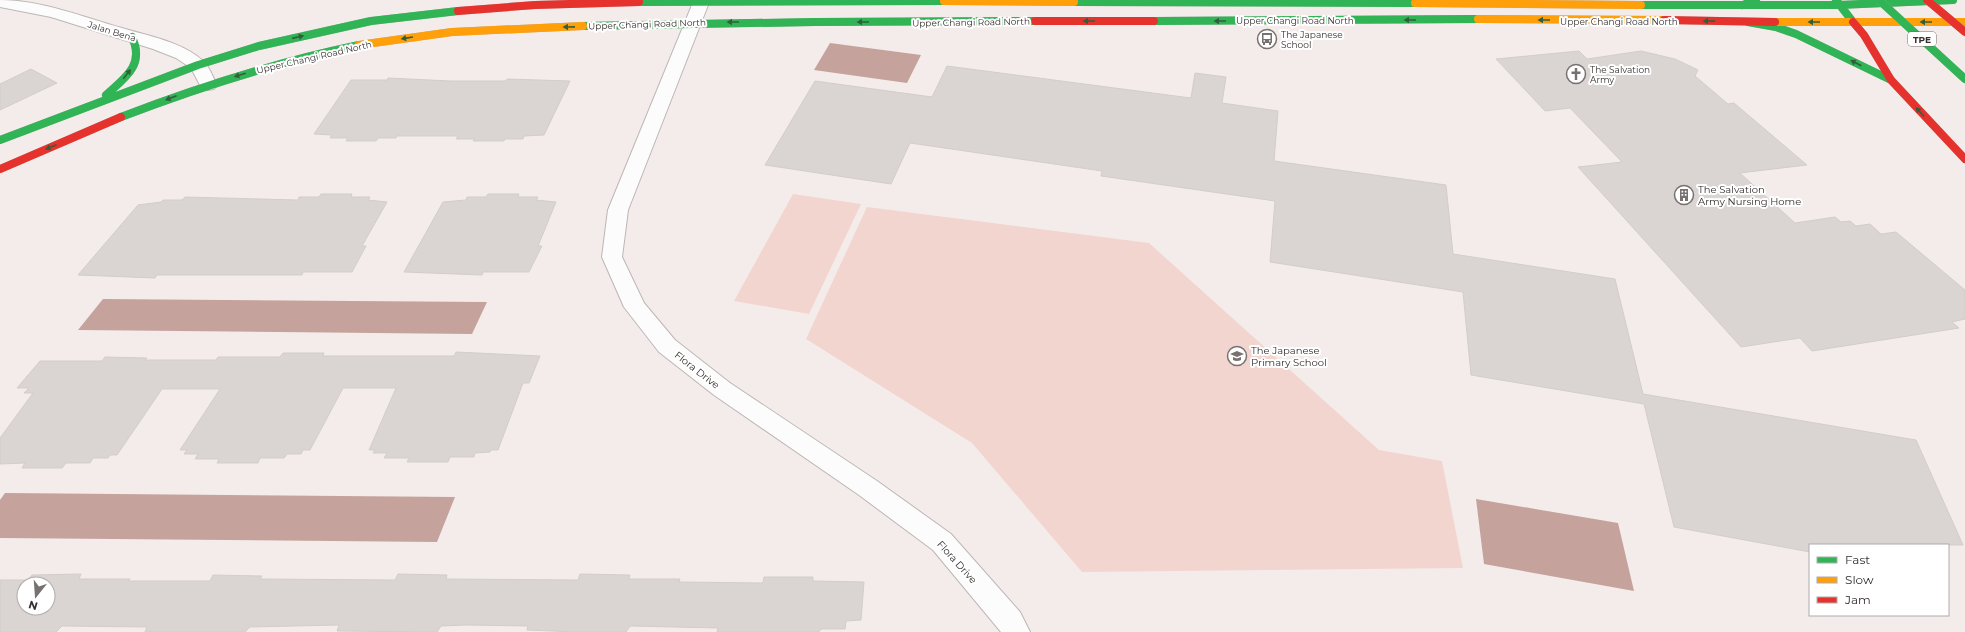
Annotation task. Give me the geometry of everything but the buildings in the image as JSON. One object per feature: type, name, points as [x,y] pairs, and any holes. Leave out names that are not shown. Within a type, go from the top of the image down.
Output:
[{"type":"main road","points":[[1743,5],[1756,0]]},
{"type":"main road","name":"TPE","points":[[1879,0],[1965,79]]},
{"type":"main road","points":[[1927,0],[1965,32]]},
{"type":"main road","name":"Upper Changi Road North","points":[[0,140],[198,65],[260,46],[382,19],[464,10],[535,5],[701,1],[1349,2],[1743,5],[1954,0]]},
{"type":"main road","points":[[1838,3],[1864,35],[1891,80],[1965,159]]},
{"type":"main road","name":"Upper Changi Road North","points":[[0,169],[139,111],[208,85],[266,67],[352,46],[446,32],[692,22],[1448,19],[1748,22],[1965,22]]},
{"type":"main road","points":[[1748,22],[1776,27],[1796,34],[1891,80]]},
{"type":"main road","points":[[100,101],[130,71],[136,58],[138,48],[132,37]]},
{"type":"street","name":"Jalan Bena","points":[[0,1],[54,13],[182,54],[198,65],[208,85]]},
{"type":"street","name":"Flora Drive","points":[[701,1],[618,210],[612,257],[635,307],[667,346],[722,389],[868,488],[942,542],[1010,621],[1016,632]]},
{"type":"shaded area","points":[[830,43],[921,55],[907,83],[814,70]]},
{"type":"shaded area","points":[[793,194],[861,204],[809,314],[734,301]]},
{"type":"shaded area","points":[[867,207],[1149,243],[1379,450],[1442,461],[1463,568],[1082,572],[972,443],[806,339]]},
{"type":"shaded area","points":[[103,299],[487,302],[472,334],[78,330]]},
{"type":"shaded area","points":[[5,493],[455,497],[437,542],[0,538],[0,500]]},
{"type":"shaded area","points":[[1476,499],[1618,523],[1634,591],[1484,564]]},
{"type":"traffic: fast","points":[[1743,5],[1756,0]]},
{"type":"traffic: fast","points":[[1836,0],[1853,22]]},
{"type":"traffic: fast","points":[[1879,0],[1965,79]]},
{"type":"traffic: fast","points":[[1641,5],[1839,5],[1953,0]]},
{"type":"traffic: fast","points":[[639,2],[944,1]]},
{"type":"traffic: fast","points":[[1074,2],[1415,3]]},
{"type":"traffic: fast","points":[[0,140],[198,65],[259,46],[371,21],[458,11]]},
{"type":"traffic: fast","points":[[1154,21],[1478,19]]},
{"type":"traffic: fast","points":[[583,26],[814,22],[1035,21]]},
{"type":"traffic: fast","points":[[1748,22],[1776,27],[1796,34],[1891,80]]},
{"type":"traffic: fast","points":[[106,95],[120,83],[136,62],[136,46],[132,37]]},
{"type":"traffic: fast","points":[[121,117],[238,75],[298,58],[359,45]]},
{"type":"traffic: slow","points":[[944,1],[1074,2]]},
{"type":"traffic: slow","points":[[1415,3],[1641,5]]},
{"type":"traffic: slow","points":[[1478,19],[1664,20]]},
{"type":"traffic: slow","points":[[1775,22],[1965,22]]},
{"type":"traffic: slow","points":[[359,45],[452,32],[583,26]]},
{"type":"traffic: jam","points":[[1927,0],[1965,32]]},
{"type":"traffic: jam","points":[[458,11],[535,5],[639,2]]},
{"type":"traffic: jam","points":[[1664,20],[1775,22]]},
{"type":"traffic: jam","points":[[1035,21],[1154,21]]},
{"type":"traffic: jam","points":[[1853,22],[1864,35],[1891,80],[1965,159]]},
{"type":"traffic: jam","points":[[0,169],[121,117]]},
{"type":"place","name":"The Japanese School","points":[[1267,39]]},
{"type":"place","name":"The Salvation Army","points":[[1576,74]]},
{"type":"place","name":"The Salvation Army Nursing Home","points":[[1684,195]]},
{"type":"place","name":"The Japanese Primary School","points":[[1237,356]]}]
